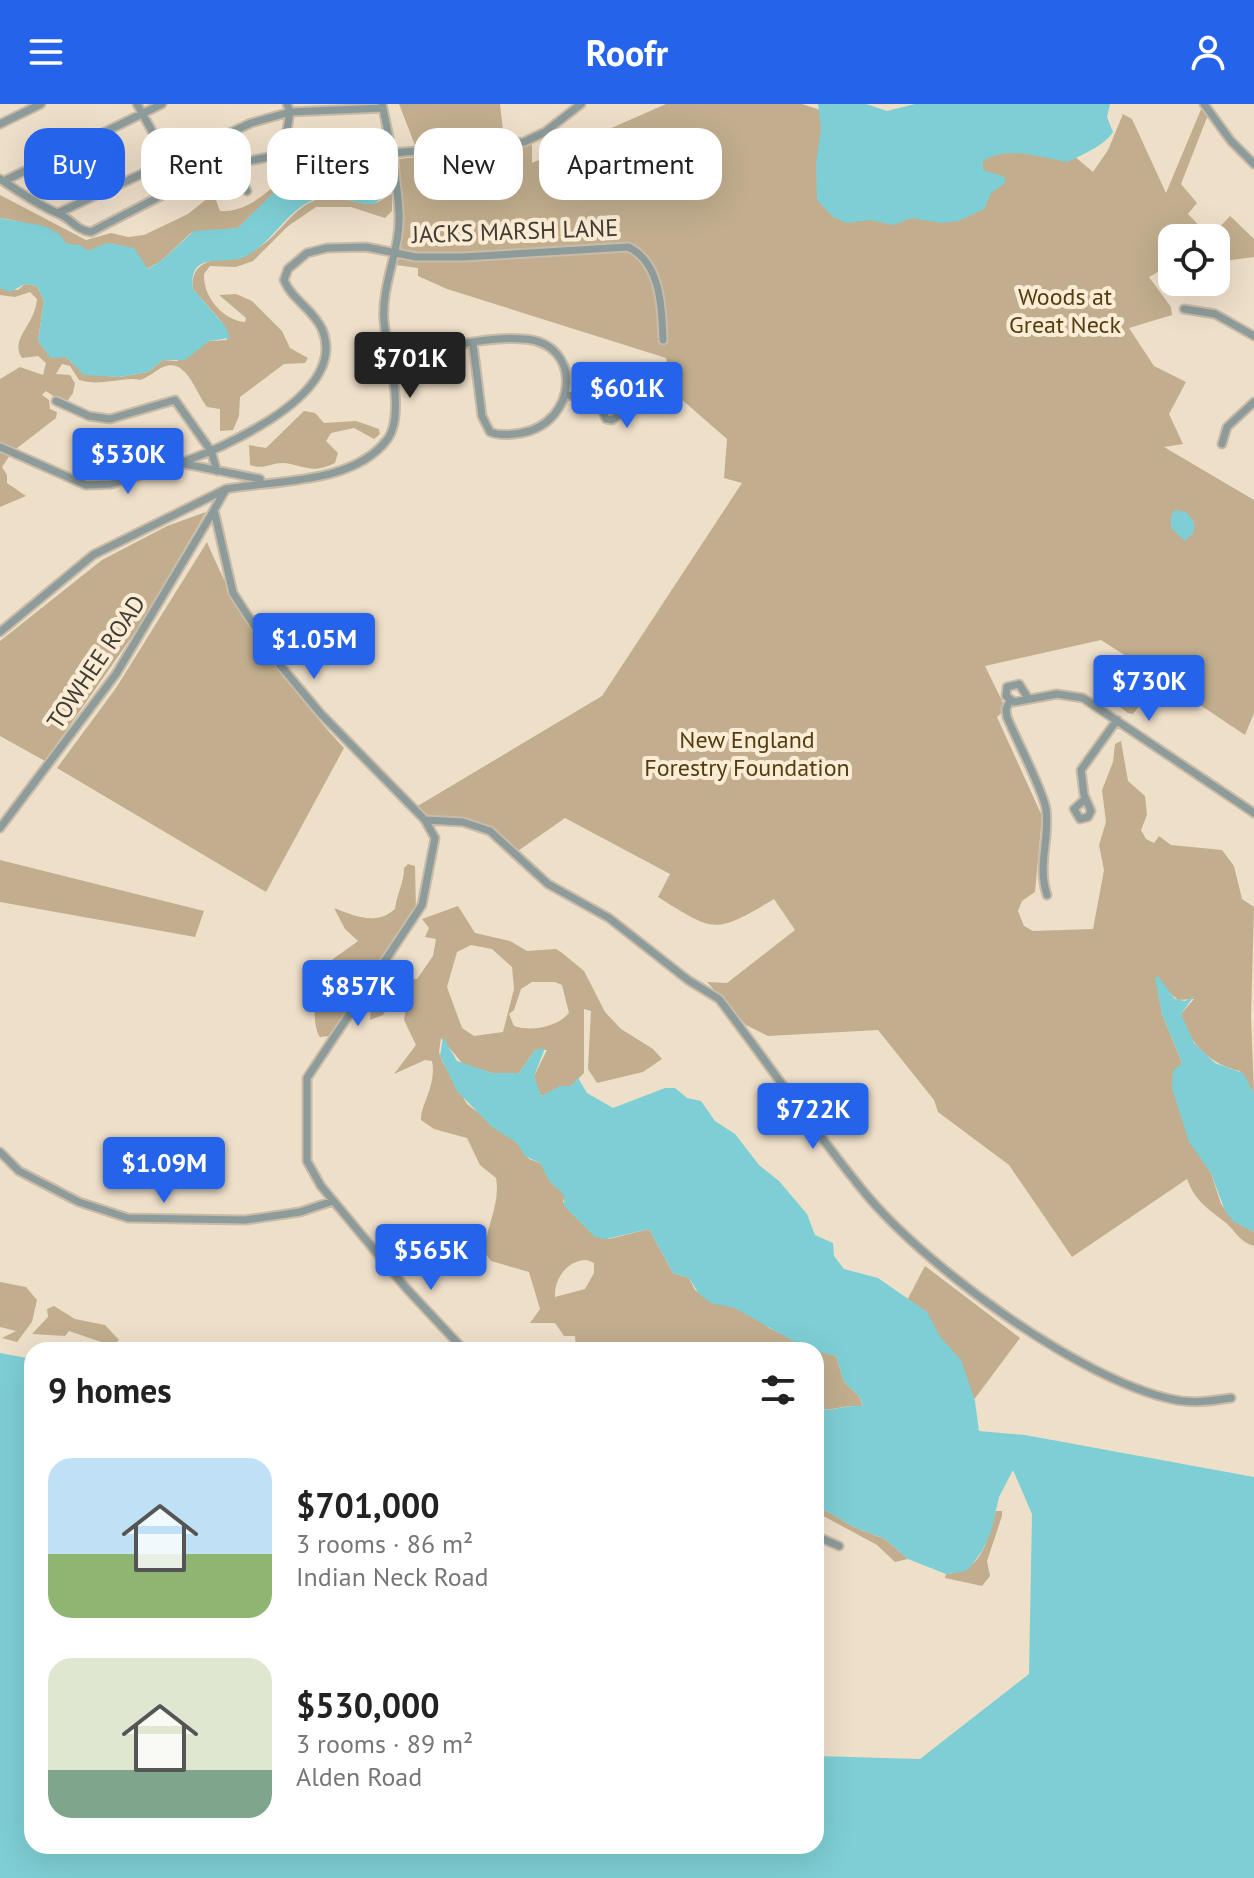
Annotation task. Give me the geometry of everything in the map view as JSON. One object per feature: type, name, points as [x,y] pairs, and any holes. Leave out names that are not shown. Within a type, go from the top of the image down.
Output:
[{"type":"street","points":[[16,104],[17,115]]},
{"type":"street","points":[[0,124],[41,104]]},
{"type":"street","points":[[137,104],[150,128]]},
{"type":"street","points":[[2,180],[162,104]]},
{"type":"street","points":[[398,152],[528,141],[581,104]]},
{"type":"street","points":[[1204,104],[1231,141],[1254,164]]},
{"type":"street","points":[[238,128],[288,108],[382,106],[387,128]]},
{"type":"street","points":[[251,161],[283,154],[288,108]]},
{"type":"street","points":[[58,213],[75,208],[141,174]]},
{"type":"street","points":[[2,180],[47,210],[58,213],[78,229],[91,232],[153,200]]},
{"type":"street","points":[[0,632],[93,555],[226,489],[312,477],[351,468],[387,441],[395,415],[384,300],[399,219],[397,200]]},
{"type":"street","points":[[0,447],[86,485],[111,484],[211,451],[275,416],[314,383],[324,368],[327,347],[321,328],[285,284],[288,269],[311,251],[357,247],[394,253]]},
{"type":"street","name":"JACKS MARSH LANE","points":[[394,253],[419,257],[474,257],[628,247],[643,257],[652,273],[663,340]]},
{"type":"street","points":[[1184,309],[1215,314],[1254,336]]},
{"type":"street","points":[[390,361],[473,344],[522,338],[541,343],[563,366],[566,394],[557,413],[539,429],[506,435],[490,432],[482,416],[473,344]]},
{"type":"street","points":[[566,394],[601,407]]},
{"type":"street","points":[[56,401],[89,416],[110,419],[175,400],[211,451],[217,471]]},
{"type":"street","points":[[1222,444],[1227,427],[1254,402]]},
{"type":"street","points":[[180,463],[270,481]]},
{"type":"street","name":"TOWHEE ROAD","points":[[0,828],[116,674],[226,489]]},
{"type":"street","points":[[214,510],[228,582],[280,665],[321,714],[425,820],[435,842],[422,905],[306,1083],[308,1164],[333,1201],[457,1342]]},
{"type":"street","points":[[1028,698],[1023,687],[1013,683],[1006,692],[1010,700],[1007,717],[1045,803],[1042,880],[1047,895]]},
{"type":"street","points":[[1010,700],[1073,695],[1117,720],[1251,811],[1254,800]]},
{"type":"street","points":[[1085,799],[1074,809],[1075,816],[1082,819],[1090,816],[1091,808],[1083,792],[1081,770],[1117,720]]},
{"type":"street","points":[[425,820],[463,822],[490,831],[548,884],[609,918],[688,980],[719,999],[866,1195],[910,1239],[987,1300],[1094,1369],[1138,1390],[1193,1402],[1231,1398]]},
{"type":"street","points":[[0,1152],[19,1171],[72,1199],[135,1219],[245,1220],[300,1212],[333,1201]]},
{"type":"street","points":[[824,1539],[839,1546]]},
{"type":"green space","points":[[399,104],[500,104],[503,128],[414,128],[414,143]]},
{"type":"green space","points":[[666,104],[802,104],[845,118],[1034,122],[1093,172],[1108,150],[1123,114],[1132,119],[1166,193],[1202,107],[1208,115],[1181,184],[1197,203],[1188,214],[1198,224],[1158,224],[1158,272],[1149,277],[1158,289],[1158,296],[1163,296],[1171,307],[1172,315],[1129,328],[1154,366],[1186,382],[1169,414],[1183,444],[1164,447],[1254,500],[1254,713],[1245,735],[1152,673],[1149,693],[1133,714],[1128,713],[1101,693],[1132,679],[1137,663],[1101,640],[985,666],[1006,709],[997,717],[1042,816],[1035,892],[1022,901],[1018,911],[1024,926],[1033,931],[1093,929],[1104,870],[1099,845],[1106,822],[1102,790],[1113,762],[1115,744],[1121,741],[1128,781],[1145,796],[1147,815],[1141,830],[1146,839],[1154,843],[1159,836],[1171,845],[1222,850],[1234,866],[1242,899],[1254,907],[1251,1017],[1254,1093],[1240,1071],[1210,1058],[1189,1034],[1181,1014],[1194,999],[1178,1000],[1163,987],[1158,991],[1162,1014],[1182,1063],[1180,1109],[1195,1148],[1211,1173],[1221,1204],[1234,1221],[1254,1232],[1254,1246],[1241,1239],[1229,1225],[1202,1204],[1187,1179],[1072,1257],[1009,1165],[938,1112],[934,1100],[878,1030],[768,1036],[746,1025],[707,982],[727,983],[795,930],[774,899],[739,919],[715,925],[704,923],[658,897],[670,874],[565,818],[515,853],[479,824],[425,817],[416,807],[602,696],[742,483],[724,478],[727,439],[672,391],[666,358],[447,289],[418,276],[418,268],[396,265],[404,210],[399,159],[414,157],[414,200],[523,200],[523,146],[532,145],[532,163],[539,160],[539,200],[722,200],[722,128],[611,128]]},
{"type":"green space","points":[[266,193],[267,200],[238,228],[191,233],[161,261],[147,269],[127,247],[112,244],[88,251],[25,224],[0,218],[0,195],[86,240],[111,233],[128,237],[144,235],[188,214],[206,200],[216,200],[220,211],[232,210]]},
{"type":"green space","points":[[316,200],[392,200],[392,211],[385,218],[351,207],[316,207],[288,226],[253,261],[236,267],[210,266],[204,274],[207,291],[222,312],[245,322],[246,318],[219,295],[236,294],[252,301],[282,331],[290,348],[308,358],[305,363],[284,364],[240,397],[239,416],[233,430],[220,431],[220,409],[207,407],[190,378],[178,367],[163,367],[140,380],[87,382],[79,380],[70,366],[62,364],[56,374],[70,375],[75,383],[73,393],[65,404],[46,391],[42,395],[49,400],[50,409],[57,412],[56,418],[12,452],[2,467],[7,483],[26,496],[0,507],[0,379],[20,367],[43,375],[46,363],[38,356],[22,358],[19,351],[37,299],[30,292],[15,297],[0,295],[0,288],[18,290],[25,284],[37,286],[44,301],[38,341],[49,355],[66,357],[84,374],[119,377],[148,372],[163,360],[177,361],[209,341],[227,340],[221,321],[193,289],[197,269],[212,260],[243,254],[261,246],[301,208]]},
{"type":"green space","points":[[1230,216],[1254,239],[1254,257],[1230,260],[1230,224],[1222,224]]},
{"type":"green space","points":[[304,411],[315,413],[324,423],[356,421],[379,429],[380,434],[374,439],[354,428],[331,433],[326,441],[338,453],[335,463],[320,468],[283,463],[263,467],[250,465],[249,445],[266,448]]},
{"type":"green space","points":[[206,512],[140,625],[45,761],[0,736],[0,641],[102,560],[167,526]]},
{"type":"green space","points":[[207,542],[234,599],[266,651],[344,748],[266,892],[57,768],[116,688]]},
{"type":"green space","points":[[0,860],[204,911],[195,937],[0,902]]},
{"type":"green space","points":[[408,864],[415,866],[416,911],[335,1030],[330,1036],[320,1037],[315,1014],[321,975],[331,961],[358,941],[345,929],[334,908],[365,918],[388,914],[395,909],[404,868]]},
{"type":"green space","points":[[458,906],[475,933],[510,941],[527,951],[556,949],[584,971],[605,1012],[621,1029],[653,1049],[662,1059],[643,1072],[597,1083],[588,1069],[591,1011],[584,1009],[584,1073],[571,1086],[560,1086],[544,1097],[539,1094],[534,1076],[547,1050],[535,1050],[519,1073],[492,1073],[463,1064],[441,1038],[439,1052],[442,1061],[467,1104],[517,1143],[529,1159],[540,1163],[565,1195],[563,1202],[580,1220],[609,1239],[649,1229],[673,1273],[689,1278],[695,1290],[711,1302],[726,1304],[753,1315],[769,1328],[798,1342],[575,1342],[575,1336],[564,1336],[555,1323],[530,1323],[540,1309],[529,1272],[491,1261],[485,1253],[496,1197],[496,1178],[480,1165],[467,1138],[434,1129],[421,1120],[432,1079],[432,1061],[425,1060],[394,1074],[416,1045],[404,1020],[407,1002],[394,997],[383,1015],[370,1020],[376,996],[389,975],[401,966],[410,979],[417,979],[433,956],[436,939],[425,937],[429,928],[422,919]],"holes":[[[471,945],[492,949],[512,967],[514,989],[503,1032],[474,1036],[462,1028],[447,987],[457,952]],[[532,982],[562,985],[569,1013],[558,1022],[543,1027],[514,1026],[509,1014],[514,1010],[521,989]],[[587,1260],[594,1263],[594,1273],[585,1289],[555,1297],[563,1272],[573,1263]]]},
{"type":"green space","points":[[925,1266],[1020,1338],[973,1401],[904,1306]]},
{"type":"green space","points":[[0,1282],[26,1287],[37,1300],[32,1322],[17,1342],[2,1338],[16,1331],[0,1327]]},
{"type":"green space","points":[[54,1306],[75,1319],[105,1325],[119,1340],[101,1342],[69,1331],[65,1336],[32,1334],[48,1317],[47,1309]]},
{"type":"green space","points":[[824,1352],[836,1356],[844,1382],[859,1396],[863,1407],[824,1409]]},
{"type":"green space","points":[[824,1510],[854,1527],[885,1539],[908,1559],[895,1562],[877,1545],[824,1516]]},
{"type":"green space","points":[[996,1511],[1002,1511],[1002,1516],[987,1561],[990,1576],[982,1586],[945,1578],[946,1574],[959,1572],[976,1561],[986,1543]]},
{"type":"water","points":[[818,104],[866,104],[887,111],[915,104],[1110,104],[1107,117],[1113,132],[1099,146],[1068,162],[1014,153],[992,156],[983,161],[983,170],[1005,177],[1005,183],[991,193],[984,209],[958,221],[942,223],[912,218],[893,225],[870,220],[847,223],[833,217],[817,200],[816,164],[821,128]]},
{"type":"water","points":[[267,199],[312,200],[246,256],[210,261],[196,268],[193,289],[225,326],[230,338],[209,341],[185,360],[163,360],[148,372],[119,377],[84,375],[66,357],[51,358],[38,341],[44,301],[37,286],[25,284],[10,292],[0,288],[0,218],[44,226],[58,233],[67,244],[80,245],[88,251],[107,243],[134,248],[148,269],[194,231],[238,228]]},
{"type":"water","points":[[347,200],[380,200],[373,204]]},
{"type":"water","points":[[1175,510],[1186,512],[1194,522],[1194,532],[1185,541],[1171,528],[1171,516]]},
{"type":"water","points":[[1158,976],[1175,999],[1185,1001],[1194,996],[1181,1014],[1194,1043],[1215,1063],[1243,1073],[1254,1093],[1254,1232],[1234,1222],[1225,1211],[1211,1173],[1189,1142],[1172,1088],[1173,1071],[1182,1063],[1162,1014],[1155,978]]},
{"type":"water","points":[[443,1037],[457,1061],[492,1073],[519,1073],[535,1050],[545,1048],[534,1076],[541,1096],[560,1086],[571,1086],[578,1078],[587,1093],[613,1108],[665,1088],[675,1088],[687,1098],[701,1101],[715,1121],[735,1134],[759,1165],[779,1181],[807,1214],[815,1235],[833,1243],[834,1256],[844,1269],[878,1278],[927,1312],[941,1338],[961,1360],[975,1401],[979,1431],[1025,1435],[1254,1477],[1254,1878],[0,1878],[0,1353],[24,1358],[24,1854],[824,1854],[824,1756],[920,1759],[1029,1674],[1032,1514],[1013,1470],[999,1497],[991,1532],[982,1551],[969,1569],[961,1572],[946,1574],[908,1559],[885,1539],[854,1527],[824,1510],[824,1410],[863,1406],[859,1396],[844,1382],[836,1356],[824,1353],[824,1342],[795,1342],[735,1308],[711,1303],[699,1294],[689,1278],[673,1273],[649,1229],[606,1239],[595,1237],[564,1206],[564,1195],[550,1182],[540,1163],[525,1156],[517,1143],[492,1127],[457,1091],[440,1056]]},
{"type":"park label","name":"Woods at Great Neck","points":[[1065,310]]},
{"type":"park label","name":"New England Forestry Foundation","points":[[747,753]]}]
